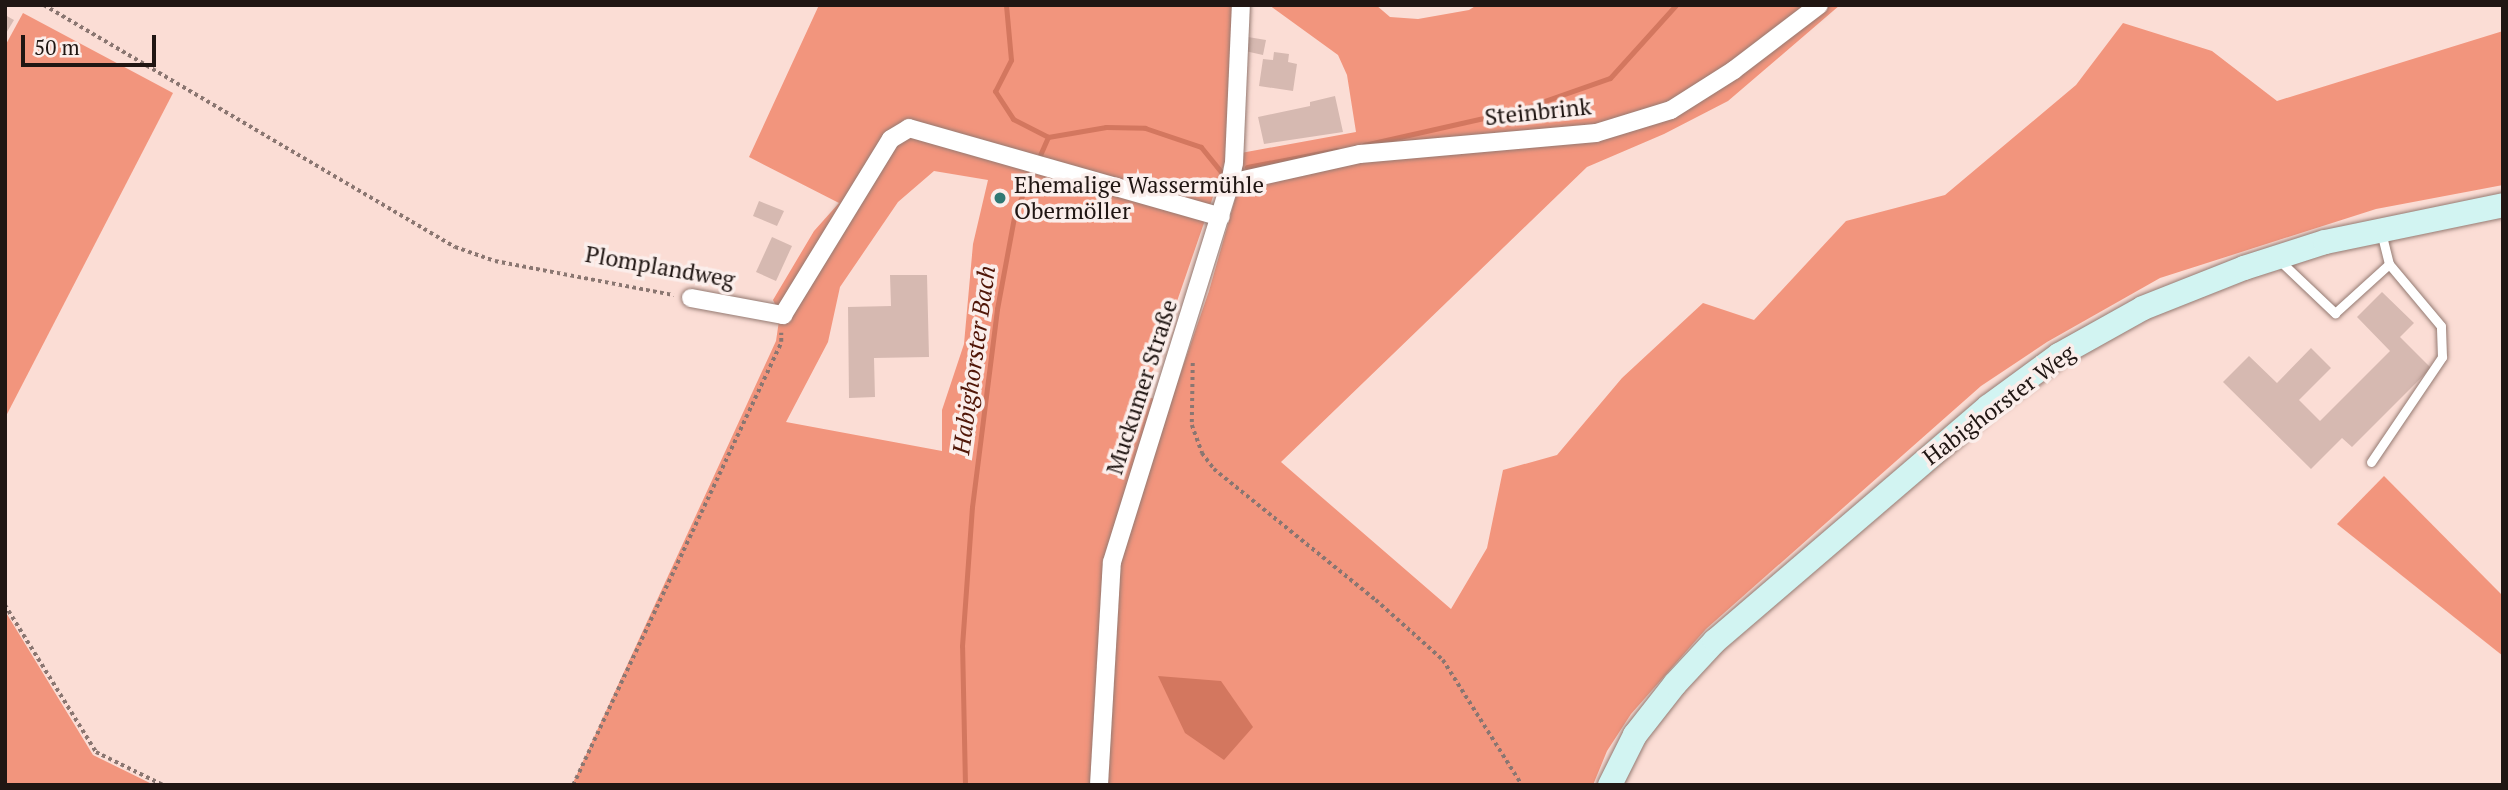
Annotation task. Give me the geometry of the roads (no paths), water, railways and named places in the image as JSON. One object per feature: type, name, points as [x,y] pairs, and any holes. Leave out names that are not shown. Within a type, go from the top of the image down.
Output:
[{"type":"street","name":"Muckumer Straße","points":[[1100,785],[1112,562],[1230,183],[1234,163],[1241,5]]},
{"type":"street","name":"Steinbrink","points":[[1230,183],[1360,154],[1596,133],[1671,110],[1734,70],[1819,5]]},
{"type":"street","name":"Plomplandweg","points":[[691,298],[783,315],[891,139],[909,128],[1221,217]]},
{"type":"street","name":"Habighorster Weg","points":[[1610,785],[1635,734],[1675,684],[1715,641],[1988,407],[2059,355],[2143,308],[2277,257],[2325,242],[2503,205]]},
{"type":"lane","points":[[2371,462],[2442,357],[2441,326],[2389,264],[2381,230]]},
{"type":"lane","points":[[2277,257],[2335,313],[2389,264]]},
{"type":"waterway","points":[[1006,5],[1011,60],[995,91],[1013,119],[1048,137]]},
{"type":"waterway","name":"Habighorster Bach","points":[[1364,145],[1519,110],[1610,78],[1676,5]]},
{"type":"waterway","name":"Habighorster Bach","points":[[965,785],[962,646],[972,507],[997,309],[1015,212],[1048,137],[1106,127],[1145,128],[1201,147],[1221,172]]},
{"type":"waterway","name":"Habighorster Bach","points":[[1247,167],[1337,150]]},
{"type":"place","name":"Ehemalige Wassermühle Obermöller","points":[[1000,198]]}]
